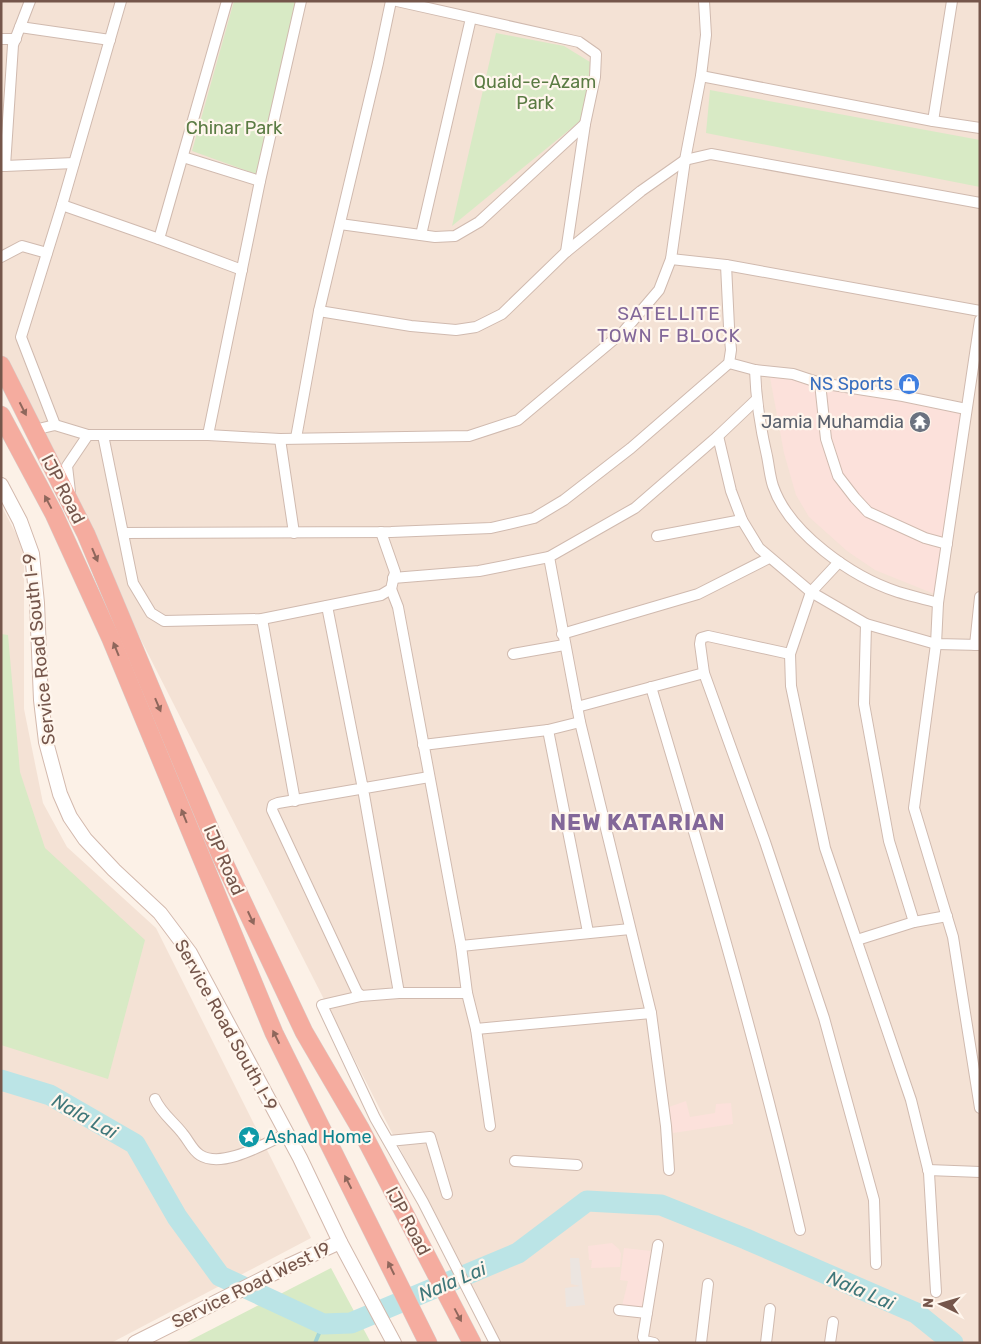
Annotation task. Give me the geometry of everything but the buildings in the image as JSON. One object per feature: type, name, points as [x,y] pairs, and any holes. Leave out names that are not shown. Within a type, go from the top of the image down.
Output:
[{"type":"highway","name":"IJP Road","points":[[1,366],[86,534],[221,856],[304,1032],[360,1128],[472,1343]]},
{"type":"highway","name":"IJP Road","points":[[1,416],[54,514],[112,639],[274,1033],[428,1343]]},
{"type":"highway","points":[[150,733],[167,726]]},
{"type":"street","points":[[30,1],[13,45],[3,166],[74,163]]},
{"type":"street","points":[[55,426],[21,337],[62,205],[121,1]]},
{"type":"street","points":[[160,238],[227,1]]},
{"type":"street","points":[[208,435],[260,181],[302,1]]},
{"type":"street","points":[[296,438],[319,311],[391,1]]},
{"type":"street","points":[[396,1],[579,42],[596,54],[596,77],[585,124],[566,252]]},
{"type":"street","points":[[34,430],[55,426],[88,435],[208,435],[280,439],[469,436],[518,420],[624,331],[659,290],[671,259],[684,160],[701,76],[706,35],[704,1]]},
{"type":"street","points":[[933,121],[952,1]]},
{"type":"street","points":[[421,235],[471,18]]},
{"type":"street","points":[[20,27],[110,40]]},
{"type":"street","points":[[1,39],[16,39]]},
{"type":"street","points":[[701,76],[933,121],[980,128]]},
{"type":"street","points":[[340,224],[435,237],[455,236],[479,222],[585,124]]},
{"type":"street","points":[[319,311],[411,326],[456,330],[476,327],[502,314],[566,252],[641,191],[684,160],[711,154],[980,203]]},
{"type":"street","points":[[183,157],[260,181]]},
{"type":"street","points":[[62,205],[160,238],[242,270]]},
{"type":"street","points":[[1,257],[22,246],[47,252]]},
{"type":"street","points":[[671,259],[726,265],[980,311]]},
{"type":"street","points":[[122,533],[381,532],[491,528],[534,518],[564,500],[631,448],[729,363],[731,350],[726,265]]},
{"type":"street","points":[[980,320],[938,603],[936,644],[914,808],[952,937],[980,1108]]},
{"type":"street","points":[[729,363],[755,370],[793,374],[820,383],[903,396],[966,409]]},
{"type":"street","points":[[755,370],[756,400],[774,487],[791,518],[816,545],[860,575],[896,592],[938,603]]},
{"type":"street","points":[[820,383],[826,439],[838,476],[855,498],[868,512],[925,538],[947,544]]},
{"type":"street","points":[[392,583],[478,571],[549,557],[635,508],[718,436],[756,400]]},
{"type":"street","points":[[71,505],[67,466],[88,435]]},
{"type":"street","points":[[103,435],[133,582],[151,613],[164,621],[262,619],[381,596],[392,583],[395,572],[381,532]]},
{"type":"street","points":[[718,436],[731,491],[742,520],[759,548],[811,592],[866,624],[936,644],[977,644],[980,597]]},
{"type":"street","points":[[280,439],[294,533]]},
{"type":"street","name":"Service Road South I-9","points":[[1,485],[20,521],[32,554],[37,603],[41,700],[46,742],[63,802],[70,817],[85,839],[114,870],[160,913],[190,953],[300,1158],[394,1343]]},
{"type":"street","points":[[657,536],[742,520]]},
{"type":"street","points":[[549,557],[564,645],[580,722],[651,1013],[666,1126],[669,1170]]},
{"type":"street","points":[[562,634],[698,594],[769,558]]},
{"type":"street","points":[[839,562],[811,592],[790,654],[791,686],[825,848],[911,1100],[928,1170],[936,1292]]},
{"type":"street","points":[[392,583],[398,607],[467,993],[476,1029],[490,1126]]},
{"type":"street","points":[[327,606],[363,789],[399,993]]},
{"type":"street","points":[[262,619],[295,801]]},
{"type":"street","points":[[866,624],[864,704],[889,841],[914,922]]},
{"type":"street","points":[[790,654],[708,636],[702,638],[700,644],[704,672],[765,842],[824,1018],[874,1200],[876,1264]]},
{"type":"street","points":[[513,654],[564,645]]},
{"type":"street","points":[[577,707],[704,672]]},
{"type":"street","points":[[651,687],[739,990],[780,1142],[800,1230]]},
{"type":"street","points":[[423,746],[548,730],[580,722]]},
{"type":"street","points":[[548,730],[588,932]]},
{"type":"street","points":[[361,996],[357,992],[272,810],[273,805],[429,777]]},
{"type":"street","points":[[856,940],[914,922],[947,916]]},
{"type":"street","points":[[460,946],[630,928]]},
{"type":"street","points":[[467,993],[399,993],[361,996],[322,1005],[375,1118],[423,1202],[494,1342]]},
{"type":"street","points":[[476,1029],[651,1013]]},
{"type":"street","points":[[154,1099],[184,1135],[192,1148],[199,1155],[209,1159],[220,1160],[232,1157],[286,1134]]},
{"type":"street","points":[[360,1128],[375,1118]]},
{"type":"street","points":[[388,1141],[430,1137],[446,1194]]},
{"type":"street","points":[[516,1161],[577,1165]]},
{"type":"street","points":[[928,1170],[980,1172]]},
{"type":"street","points":[[654,1343],[643,1340],[658,1245]]},
{"type":"street","name":"Service Road West I9","points":[[135,1343],[290,1265],[344,1247]]},
{"type":"street","points":[[701,1343],[708,1284]]},
{"type":"street","points":[[766,1343],[770,1309]]},
{"type":"street","points":[[619,1310],[647,1313]]},
{"type":"street","points":[[830,1343],[833,1322]]},
{"type":"shaded area","points":[[1,1],[980,1],[980,1343],[499,1343],[1,365]]},
{"type":"shaded area","points":[[769,372],[962,411],[937,595],[875,570],[847,551],[809,517],[796,495],[784,453]]},
{"type":"shaded area","points":[[1,505],[24,549],[24,709],[43,803],[67,847],[156,928],[311,1238],[111,1343],[1,1343]]},
{"type":"shaded area","points":[[686,1101],[690,1117],[715,1113],[716,1104],[731,1103],[733,1124],[673,1133],[669,1107]]},
{"type":"shaded area","points":[[612,1243],[619,1249],[621,1254],[620,1267],[591,1268],[592,1260],[589,1260],[588,1246]]},
{"type":"shaded area","points":[[624,1248],[651,1251],[642,1309],[622,1306],[628,1281],[620,1280]]},
{"type":"shaded area","points":[[570,1258],[579,1258],[585,1305],[566,1307],[565,1288],[580,1286],[571,1284]]},
{"type":"green space","name":"Chinar Park","points":[[234,1],[296,1],[259,175],[192,151]]},
{"type":"green space","name":"Quaid-e-Azam Park","points":[[496,33],[564,46],[590,62],[585,117],[452,226]]},
{"type":"green space","points":[[710,90],[980,140],[980,187],[706,133]]},
{"type":"green space","points":[[1,634],[8,635],[20,772],[45,848],[145,940],[108,1079],[1,1045]]},
{"type":"green space","points":[[331,1268],[371,1343],[185,1343]]},
{"type":"waterway","name":"Nala Lai","points":[[1,1080],[50,1095],[135,1144],[177,1217],[220,1276],[323,1324],[351,1323],[518,1253],[587,1201],[661,1205],[746,1239],[916,1313],[953,1343]]},
{"type":"waterway","points":[[315,1343],[323,1324]]},
{"type":"place","name":"NS Sports","points":[[909,384]]},
{"type":"place","name":"Jamia Muhamdia","points":[[920,422]]},
{"type":"place","name":"Ashad Home","points":[[249,1137]]},
{"type":"district","name":"SATELLITE TOWN F BLOCK","points":[[669,324]]},
{"type":"district","name":"NEW KATARIAN","points":[[638,822]]}]
